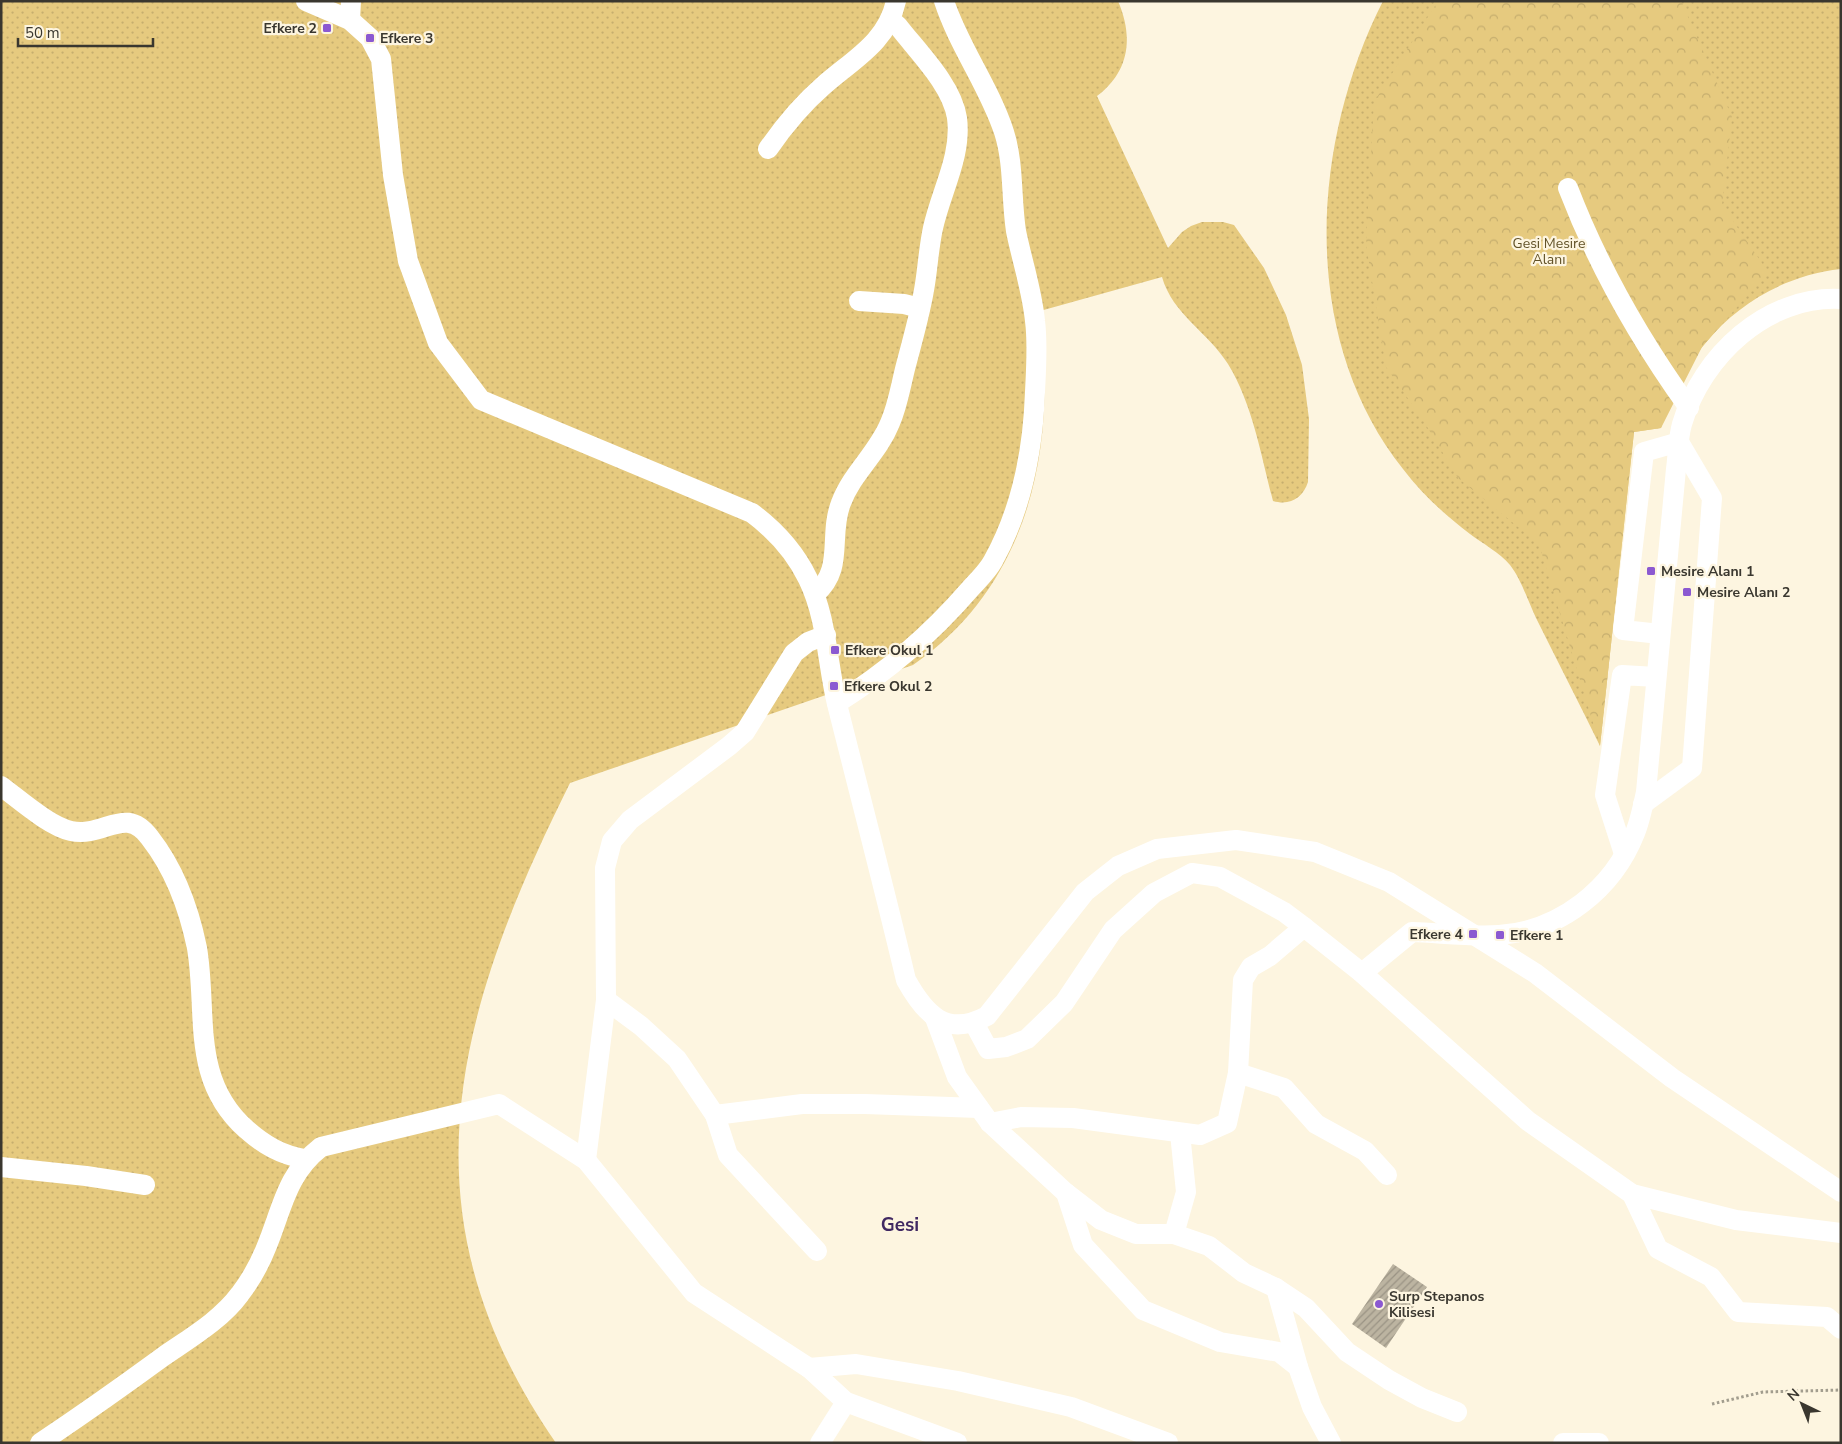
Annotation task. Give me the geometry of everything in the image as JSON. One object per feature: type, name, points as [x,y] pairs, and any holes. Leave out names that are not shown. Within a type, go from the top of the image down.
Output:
[{"type":"street","points":[[306,1],[351,11],[370,38],[381,59],[393,175],[408,261],[438,343],[481,400],[752,513],[781,538],[798,558],[815,594],[826,635],[837,703],[906,980],[918,1001],[935,1018],[957,1078],[984,1115],[1066,1194],[1101,1220],[1136,1234],[1174,1234],[1209,1246],[1244,1273],[1276,1288],[1306,1308],[1347,1352],[1405,1389],[1457,1412]]},
{"type":"street","points":[[837,703],[862,688],[933,629],[984,575],[1009,526],[1028,467],[1034,411],[1036,323],[1033,301],[1017,233],[1009,156],[999,119],[959,39],[944,1]]},
{"type":"street","points":[[815,594],[827,583],[833,570],[834,529],[846,492],[855,476],[877,449],[891,422],[920,308],[933,226],[956,152],[957,118],[952,98],[946,87],[898,26],[893,11]]},
{"type":"street","points":[[768,150],[785,124],[803,104],[867,51],[893,11]]},
{"type":"street","points":[[1568,188],[1582,225],[1618,295],[1665,375],[1688,408]]},
{"type":"street","points":[[1362,972],[1412,932],[1500,935],[1547,925],[1588,900],[1616,870],[1636,833],[1643,804],[1679,442],[1682,424],[1688,408],[1700,382],[1733,340],[1762,319],[1796,304],[1841,299]]},
{"type":"street","points":[[859,301],[904,304],[920,308]]},
{"type":"street","points":[[1660,634],[1623,630],[1644,452],[1679,442]]},
{"type":"street","points":[[1643,804],[1692,768],[1712,498],[1679,442]]},
{"type":"street","points":[[586,1160],[606,1000],[605,868],[612,841],[630,820],[745,732],[794,653],[808,642],[826,635]]},
{"type":"street","points":[[1624,854],[1605,795],[1622,675],[1656,677]]},
{"type":"street","points":[[1,786],[58,826],[70,830],[90,832],[127,821],[138,824],[150,837],[171,869],[192,926],[200,972],[204,1045],[213,1086],[231,1113],[253,1135],[284,1155],[305,1159]]},
{"type":"street","points":[[935,1018],[954,1024],[974,1023],[986,1016],[996,1006],[1085,892],[1118,866],[1157,849],[1236,840],[1314,852],[1389,882],[1535,973],[1672,1078],[1841,1192]]},
{"type":"street","points":[[974,1023],[988,1049],[1006,1047],[1027,1039],[1064,1003],[1113,930],[1154,893],[1192,873],[1220,877],[1284,912],[1304,927],[1362,972],[1528,1121],[1632,1194],[1736,1220],[1841,1233]]},
{"type":"street","points":[[715,1115],[802,1104],[865,1104],[984,1115],[1073,1118],[1200,1135],[1227,1123],[1238,1072],[1243,980],[1252,967],[1270,956],[1304,927]]},
{"type":"street","points":[[606,1000],[641,1026],[677,1059],[715,1115],[728,1155],[818,1251]]},
{"type":"street","points":[[1238,1072],[1284,1088],[1316,1124],[1365,1151],[1387,1175]]},
{"type":"street","points":[[51,1439],[203,1329],[240,1295],[266,1251],[295,1173],[305,1159],[321,1147],[351,1138],[499,1104],[586,1160],[694,1293],[809,1368],[846,1402],[957,1443]]},
{"type":"street","points":[[1174,1234],[1186,1192],[1180,1133]]},
{"type":"street","points":[[1,1167],[86,1176],[145,1185]]},
{"type":"street","points":[[1066,1194],[1083,1245],[1143,1310],[1220,1342],[1279,1352],[1298,1367]]},
{"type":"street","points":[[1632,1194],[1658,1248],[1711,1277],[1738,1312],[1827,1317],[1841,1329]]},
{"type":"street","points":[[1276,1288],[1298,1367],[1312,1407],[1331,1443]]},
{"type":"street","points":[[809,1368],[856,1364],[958,1380],[1071,1407],[1168,1443]]},
{"type":"street","points":[[820,1443],[846,1402]]},
{"type":"street","points":[[1564,1443],[1568,1441],[1599,1443]]},
{"type":"path","points":[[1712,1404],[1763,1392],[1841,1390]]},
{"type":"green space","points":[[1,1],[1118,1],[1126,28],[1126,53],[1116,76],[1108,87],[1097,96],[1168,248],[1182,232],[1202,222],[1223,222],[1234,225],[1264,268],[1286,315],[1302,365],[1309,419],[1308,482],[1303,492],[1295,499],[1285,502],[1273,501],[1250,414],[1237,380],[1228,364],[1211,342],[1182,313],[1167,290],[1162,277],[1040,311],[1044,362],[1044,412],[1038,461],[1027,508],[1010,553],[985,594],[953,632],[913,665],[570,783],[530,868],[497,951],[473,1033],[460,1114],[460,1194],[475,1276],[506,1358],[556,1443],[1,1443]]},
{"type":"green space","name":"Gesi Mesire Alanı","points":[[1383,1],[1841,1],[1841,269],[1809,275],[1779,286],[1751,302],[1727,321],[1705,343],[1687,369],[1672,397],[1661,428],[1634,432],[1600,746],[1514,571],[1501,556],[1443,512],[1410,478],[1369,417],[1346,361],[1332,301],[1327,240],[1330,178],[1341,116],[1359,57]]},
{"type":"green space","name":"Gesi Mesire Alanı","points":[[1438,1],[1681,1],[1732,117],[1722,205],[1768,272],[1702,347],[1661,428],[1634,432],[1600,746],[1539,544],[1458,478],[1423,420],[1386,367],[1366,244],[1374,102]]},
{"type":"building","points":[[1393,1264],[1427,1287],[1386,1348],[1352,1324]]},
{"type":"place","name":"Efkere 2","points":[[327,28]]},
{"type":"place","name":"Efkere 3","points":[[370,38]]},
{"type":"place","name":"Mesire Alanı 1","points":[[1651,571]]},
{"type":"place","name":"Mesire Alanı 2","points":[[1687,592]]},
{"type":"place","name":"Efkere Okul 1","points":[[835,650]]},
{"type":"place","name":"Efkere Okul 2","points":[[834,686]]},
{"type":"place","name":"Efkere 4","points":[[1473,934]]},
{"type":"place","name":"Efkere 1","points":[[1500,935]]},
{"type":"place","name":"Surp Stepanos Kilisesi","points":[[1379,1304]]},
{"type":"district","name":"Gesi","points":[[900,1224]]}]
